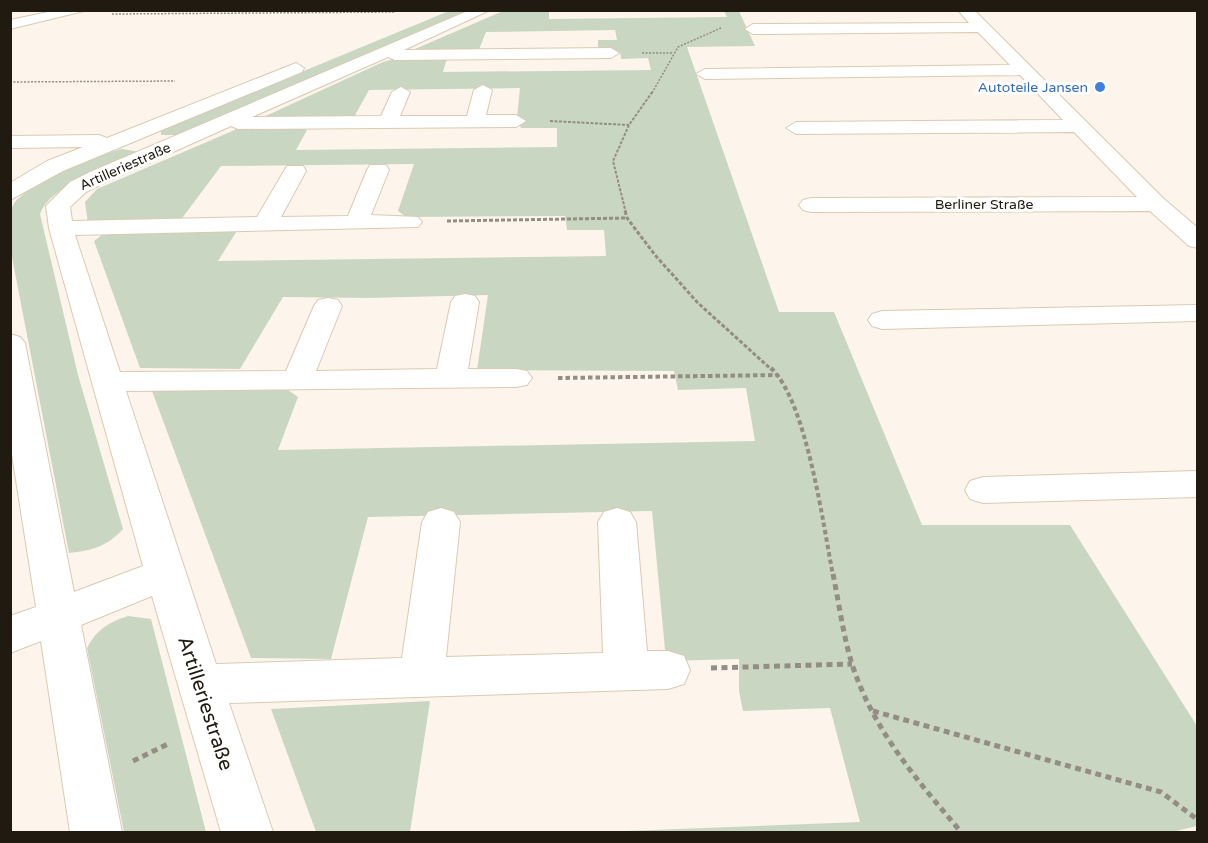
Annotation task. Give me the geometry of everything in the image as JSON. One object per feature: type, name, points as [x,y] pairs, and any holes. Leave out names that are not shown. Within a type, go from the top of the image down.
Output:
[{"type":"street","points":[[10,26],[81,10]]},
{"type":"street","name":"Artilleriestraße","points":[[247,832],[165,574],[61,228],[58,206],[78,187],[483,10]]},
{"type":"street","points":[[965,10],[1156,204],[1197,241]]},
{"type":"street","points":[[753,29],[982,27]]},
{"type":"street","points":[[585,33],[586,54]]},
{"type":"street","points":[[511,54],[514,34]]},
{"type":"street","points":[[381,55],[611,53]]},
{"type":"street","name":"Artilleriestraße","points":[[10,193],[55,166],[316,59]]},
{"type":"street","points":[[705,74],[1024,70]]},
{"type":"street","points":[[474,121],[483,90]]},
{"type":"street","points":[[388,122],[401,92]]},
{"type":"street","points":[[224,123],[516,121]]},
{"type":"street","points":[[796,128],[1080,126]]},
{"type":"street","points":[[10,142],[181,141]]},
{"type":"street","points":[[357,222],[378,170]]},
{"type":"street","points":[[265,224],[295,171]]},
{"type":"street","name":"Berliner Straße","points":[[811,205],[1156,204]]},
{"type":"street","points":[[61,228],[410,222]]},
{"type":"street","points":[[451,378],[465,302]]},
{"type":"street","points":[[297,380],[328,306]]},
{"type":"street","points":[[882,320],[1197,313]]},
{"type":"street","points":[[10,343],[96,832]]},
{"type":"street","points":[[108,382],[516,378]]},
{"type":"street","points":[[983,490],[1197,484]]},
{"type":"street","points":[[422,677],[441,522]]},
{"type":"street","points":[[206,704],[422,677],[647,670],[616,522]]},
{"type":"street","points":[[10,636],[165,574]]},
{"type":"path","points":[[60,15],[399,12]]},
{"type":"path","points":[[730,22],[715,33],[678,47],[651,95],[628,125],[613,161],[627,218],[655,255],[698,303],[778,375],[801,420],[852,664],[872,711],[899,759],[961,832]]},
{"type":"path","points":[[10,82],[184,81]]},
{"type":"path","points":[[516,121],[628,125]]},
{"type":"path","points":[[410,222],[627,218]]},
{"type":"path","points":[[516,378],[778,375]]},
{"type":"path","points":[[647,670],[852,664]]},
{"type":"path","points":[[87,783],[206,704]]},
{"type":"path","points":[[872,711],[1161,792],[1197,820]]},
{"type":"green space","points":[[449,11],[473,11],[183,135],[161,135],[161,130]]},
{"type":"green space","points":[[503,11],[549,11],[549,19],[727,17],[724,11],[739,11],[755,46],[687,47],[779,312],[834,312],[922,525],[1070,525],[1197,726],[1197,826],[1172,832],[599,832],[860,822],[830,708],[743,711],[739,691],[739,659],[666,661],[652,511],[368,517],[331,659],[251,658],[152,391],[288,390],[298,397],[278,450],[755,441],[746,388],[678,390],[674,371],[477,370],[488,295],[367,298],[283,297],[240,369],[140,368],[94,241],[106,232],[238,229],[218,261],[606,256],[604,230],[567,230],[565,216],[406,217],[398,211],[414,164],[221,166],[180,221],[88,224],[85,202],[97,189],[244,126],[297,127],[307,130],[296,150],[557,147],[557,128],[521,128],[517,117],[520,88],[369,90],[353,119],[259,119],[396,58],[447,58],[443,72],[651,70],[648,58],[621,59],[620,52],[598,52],[598,40],[617,40],[615,30],[486,32],[478,52],[408,52]]},
{"type":"green space","points":[[122,149],[140,152],[69,185],[46,204],[40,214],[78,375],[123,529],[99,547],[69,553],[11,252],[11,213],[15,202],[35,187],[82,163]]},
{"type":"green space","points":[[128,616],[151,619],[206,832],[124,832],[87,648],[104,628]]},
{"type":"green space","points":[[430,701],[410,832],[316,832],[271,709]]},
{"type":"place","name":"Autoteile Jansen","points":[[1100,87]]}]
